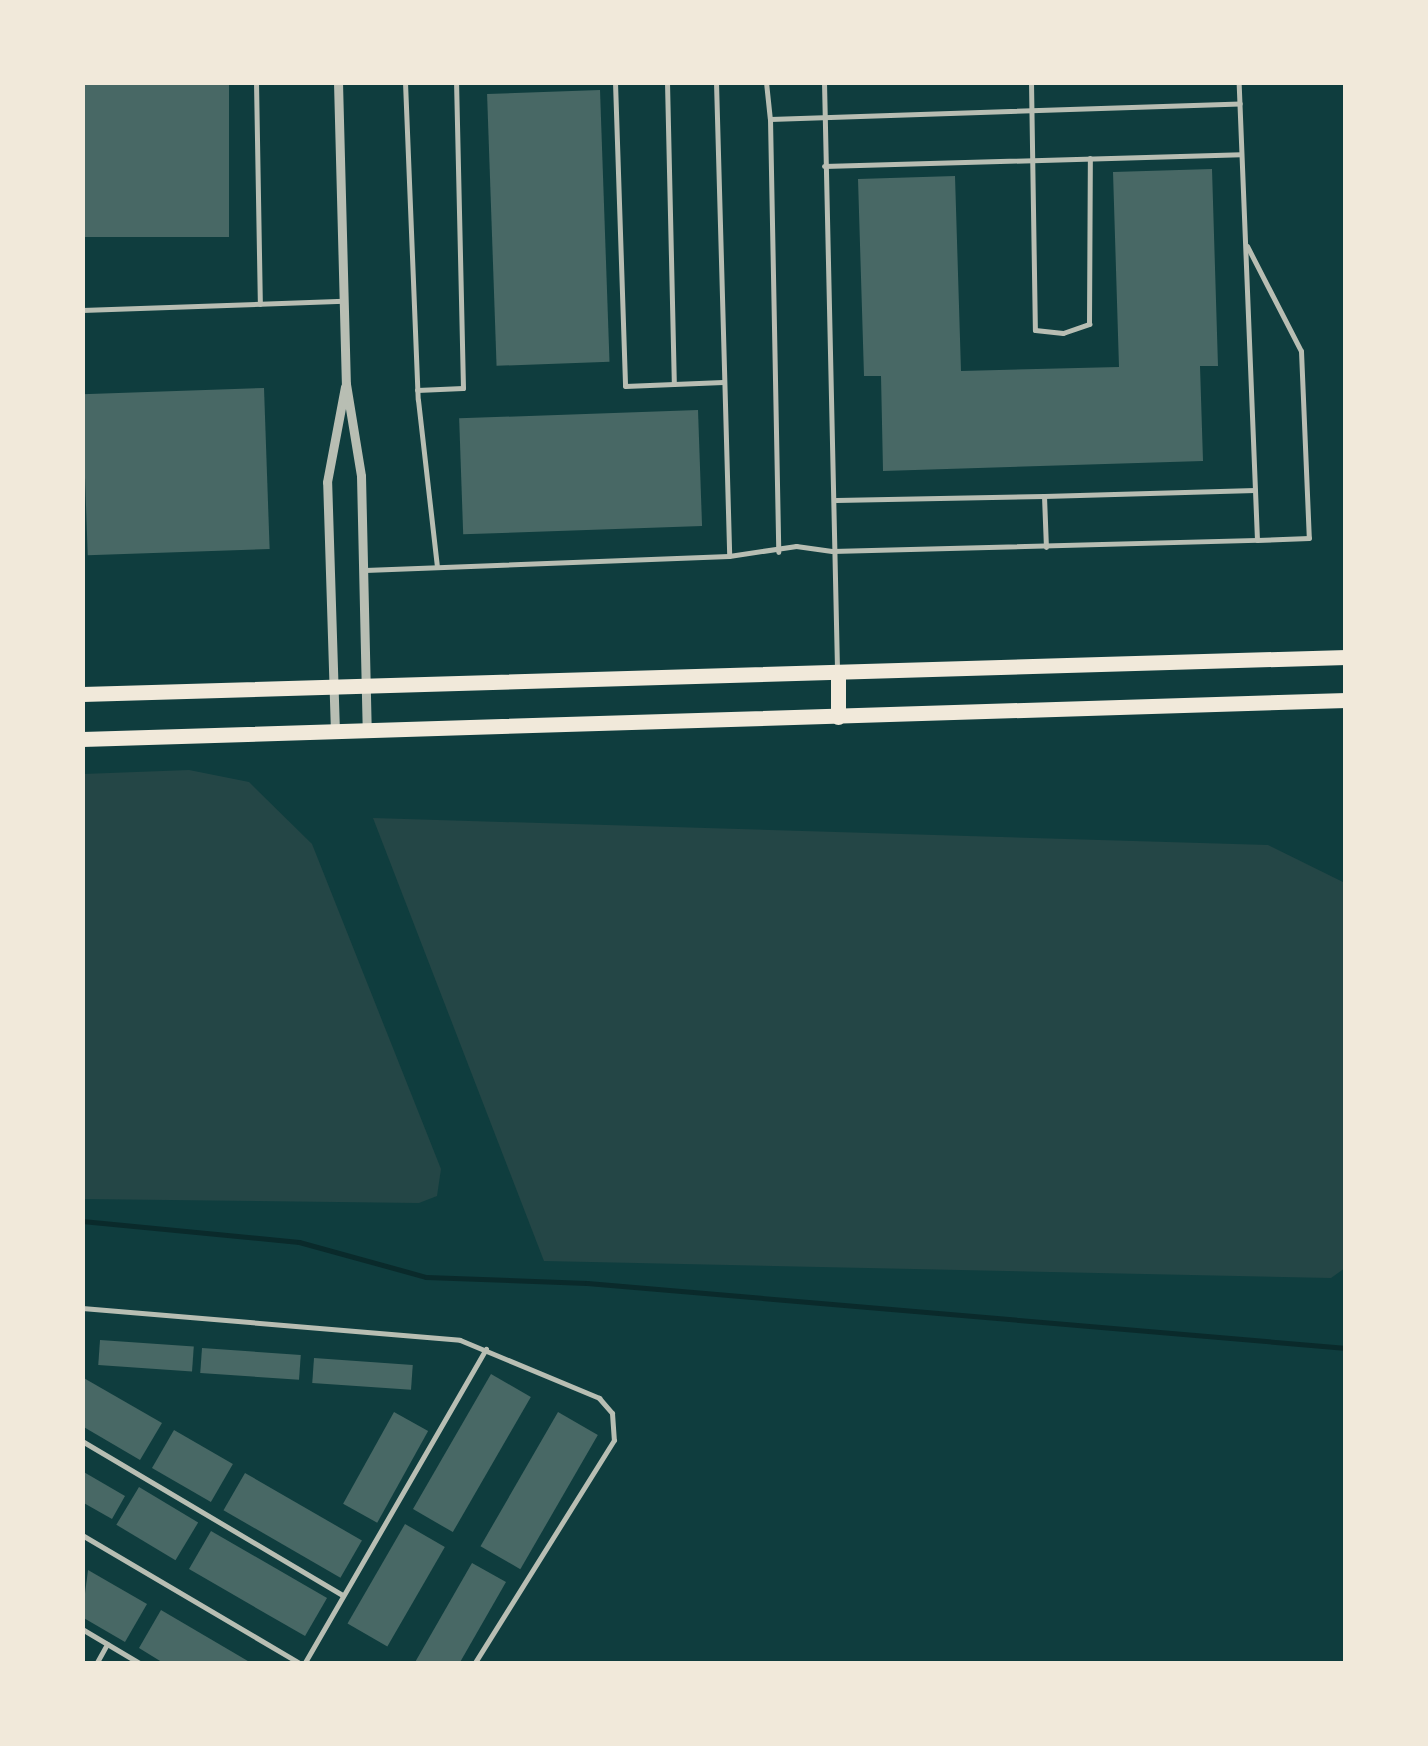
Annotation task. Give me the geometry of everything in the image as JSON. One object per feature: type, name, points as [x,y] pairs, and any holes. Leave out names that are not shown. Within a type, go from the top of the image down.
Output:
[{"type":"main road","points":[[82,694],[1346,657]]},
{"type":"main road","points":[[838,673],[838,716]]},
{"type":"main road","points":[[82,739],[1346,700]]},
{"type":"street","points":[[338,82],[346,384],[361,476],[367,731]]},
{"type":"street","points":[[335,732],[327,482],[346,384]]},
{"type":"lane","points":[[256,82],[260,304]]},
{"type":"lane","points":[[404,82],[417,390],[437,567]]},
{"type":"lane","points":[[417,390],[463,388],[456,82]]},
{"type":"lane","points":[[615,82],[625,386],[724,382]]},
{"type":"lane","points":[[667,82],[674,384]]},
{"type":"lane","points":[[716,82],[729,556]]},
{"type":"lane","points":[[766,82],[770,118],[778,552]]},
{"type":"lane","points":[[824,82],[836,500],[832,551],[838,673]]},
{"type":"lane","points":[[1031,82],[1036,330],[1063,333],[1089,324],[1090,158]]},
{"type":"lane","points":[[1239,82],[1257,540]]},
{"type":"lane","points":[[770,118],[824,112],[1240,103]]},
{"type":"lane","points":[[824,166],[1242,154]]},
{"type":"lane","points":[[364,570],[729,556],[778,552],[796,546],[832,551],[1309,538],[1301,351],[1246,243]]},
{"type":"lane","points":[[82,310],[344,300]]},
{"type":"lane","points":[[836,500],[1255,490]]},
{"type":"lane","points":[[1044,496],[1046,547]]},
{"type":"lane","points":[[82,1308],[460,1340],[599,1398],[612,1413],[614,1440],[474,1664]]},
{"type":"lane","points":[[82,1535],[302,1664],[486,1348]]},
{"type":"lane","points":[[82,1441],[342,1595]]},
{"type":"lane","points":[[82,1629],[140,1664]]},
{"type":"lane","points":[[96,1664],[107,1644]]},
{"type":"shaded area","points":[[189,770],[249,782],[312,844],[441,1169],[437,1196],[419,1203],[83,1199],[83,774]]},
{"type":"shaded area","points":[[373,818],[1268,845],[1345,883],[1345,1268],[1331,1278],[544,1261]]},
{"type":"building","points":[[82,82],[229,82],[229,237],[82,237]]},
{"type":"building","points":[[600,90],[609,362],[497,366],[487,94]]},
{"type":"building","points":[[1212,169],[1218,366],[1200,366],[1203,461],[883,471],[881,376],[864,376],[858,179],[955,176],[961,371],[1119,367],[1113,172]]},
{"type":"building","points":[[264,388],[270,549],[88,555],[82,394]]},
{"type":"building","points":[[698,410],[702,526],[463,534],[459,418]]},
{"type":"building","points":[[100,1340],[194,1347],[192,1371],[98,1365]]},
{"type":"building","points":[[202,1348],[301,1355],[299,1380],[200,1373]]},
{"type":"building","points":[[314,1358],[413,1365],[411,1390],[312,1383]]},
{"type":"building","points":[[491,1374],[531,1397],[453,1532],[413,1509]]},
{"type":"building","points":[[82,1377],[162,1423],[140,1460],[82,1426]]},
{"type":"building","points":[[394,1412],[428,1431],[377,1523],[343,1504]]},
{"type":"building","points":[[558,1412],[598,1435],[520,1569],[480,1546]]},
{"type":"building","points":[[174,1430],[233,1464],[211,1502],[152,1468]]},
{"type":"building","points":[[82,1471],[125,1496],[112,1519],[82,1502]]},
{"type":"building","points":[[245,1473],[362,1540],[340,1578],[224,1510]]},
{"type":"building","points":[[139,1487],[198,1523],[175,1560],[116,1525]]},
{"type":"building","points":[[405,1524],[445,1547],[387,1647],[347,1624]]},
{"type":"building","points":[[211,1531],[327,1598],[305,1636],[189,1569]]},
{"type":"building","points":[[472,1563],[506,1582],[459,1664],[414,1664]]},
{"type":"building","points":[[88,1570],[147,1604],[125,1642],[82,1617]]},
{"type":"building","points":[[161,1610],[253,1664],[165,1664],[139,1648]]},
{"type":"waterway","points":[[82,1221],[299,1242],[426,1277],[587,1283],[1346,1348]]}]
